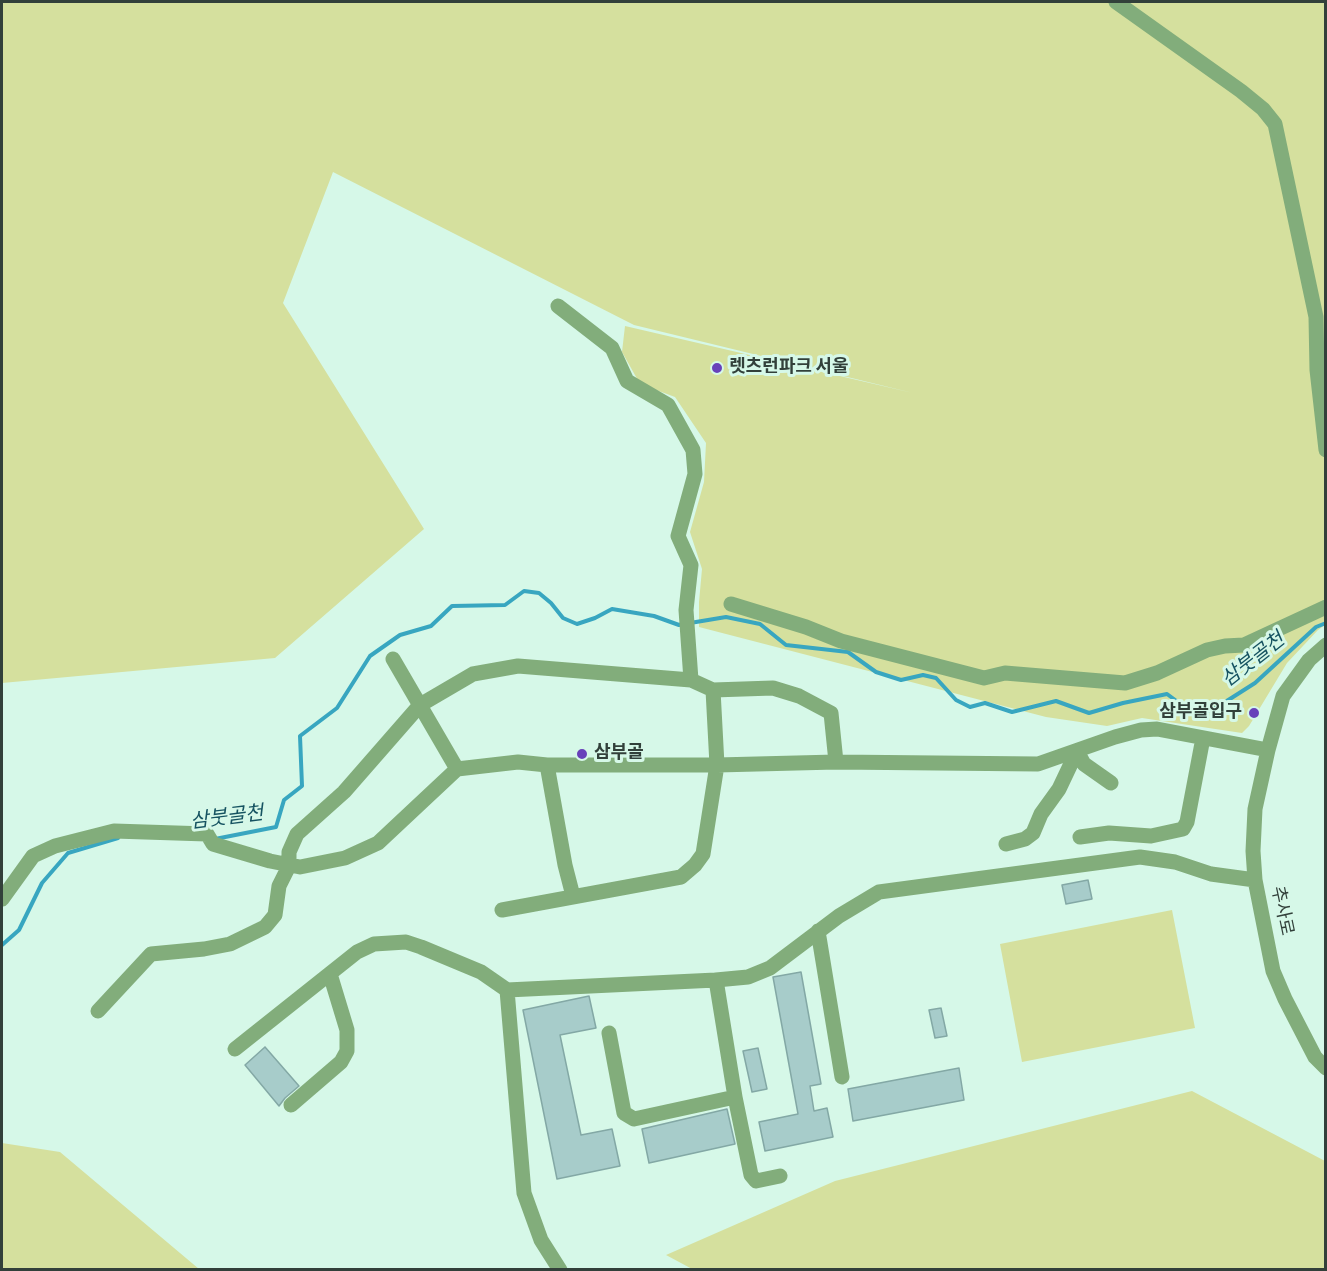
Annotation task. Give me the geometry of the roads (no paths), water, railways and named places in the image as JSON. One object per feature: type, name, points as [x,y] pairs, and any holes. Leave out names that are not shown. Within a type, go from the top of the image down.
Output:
[{"type":"street","points":[[1116,2],[1241,91],[1263,109],[1275,124],[1316,317],[1317,370],[1326,450]]},
{"type":"street","points":[[558,306],[612,348],[627,381],[668,405],[693,450],[695,474],[678,536],[691,565],[686,610],[691,680]]},
{"type":"street","points":[[731,604],[806,627],[841,641],[984,678],[1005,673],[1125,683],[1157,673],[1208,650],[1244,645],[1326,607]]},
{"type":"street","name":"추사로","points":[[1326,645],[1309,660],[1283,696],[1255,809],[1255,880],[1273,971],[1315,1057],[1326,1068]]},
{"type":"street","points":[[393,659],[457,769]]},
{"type":"street","points":[[98,1011],[151,954],[230,944],[265,927],[275,915],[279,886],[289,866],[289,852],[297,834],[344,792],[420,705],[473,674],[518,666],[691,680],[713,690],[773,688],[799,696],[831,713],[836,762]]},
{"type":"street","points":[[502,910],[681,877],[695,866],[703,854],[717,765],[713,690]]},
{"type":"street","points":[[2,899],[33,856],[55,846],[114,831],[210,839],[289,866],[300,867],[345,858],[378,843],[457,769],[518,762],[547,765],[836,762],[1038,764],[1115,737],[1141,730],[1157,729],[1268,750]]},
{"type":"street","points":[[1080,837],[1109,833],[1151,836],[1183,829],[1187,822],[1203,738]]},
{"type":"street","points":[[1077,751],[1084,764],[1111,783]]},
{"type":"street","points":[[1006,844],[1025,839],[1033,833],[1041,814],[1059,789],[1077,751]]},
{"type":"street","points":[[547,765],[565,865],[573,896]]},
{"type":"street","points":[[236,1049],[357,952],[374,944],[406,942],[481,972],[507,990],[716,980],[748,977],[770,968],[818,931],[879,892],[1140,857],[1175,862],[1211,874],[1255,880]]},
{"type":"street","points":[[818,931],[842,1077]]},
{"type":"street","points":[[291,1106],[341,1062],[347,1051],[347,1030],[330,974]]},
{"type":"street","points":[[716,980],[735,1097],[751,1175],[756,1181],[780,1176]]},
{"type":"street","points":[[507,990],[524,1193],[541,1240],[560,1269]]},
{"type":"street","points":[[609,1033],[624,1113],[634,1119],[735,1097]]},
{"type":"waterway","name":"삼붓골천","points":[[215,839],[276,827],[284,800],[302,786],[300,736],[337,708],[370,656],[400,635],[431,626],[452,606],[505,605],[524,591],[539,593],[563,618],[577,624],[612,609],[654,616],[679,625],[683,624]]},
{"type":"waterway","name":"삼붓골천","points":[[690,623],[726,617],[760,624],[786,645],[848,652],[876,672],[901,680],[923,675],[936,678],[956,700],[970,707],[985,703],[1012,712],[1056,701],[1089,713],[1167,694],[1190,711],[1211,711],[1255,683],[1316,627],[1326,623]]},
{"type":"waterway","name":"삼붓골천","points":[[2,945],[19,930],[42,883],[68,853],[118,838]]},
{"type":"place","name":"렛츠런파크 서울","points":[[717,368]]},
{"type":"place","name":"삼부골입구","points":[[1254,713]]},
{"type":"place","name":"삼부골","points":[[582,754]]}]
